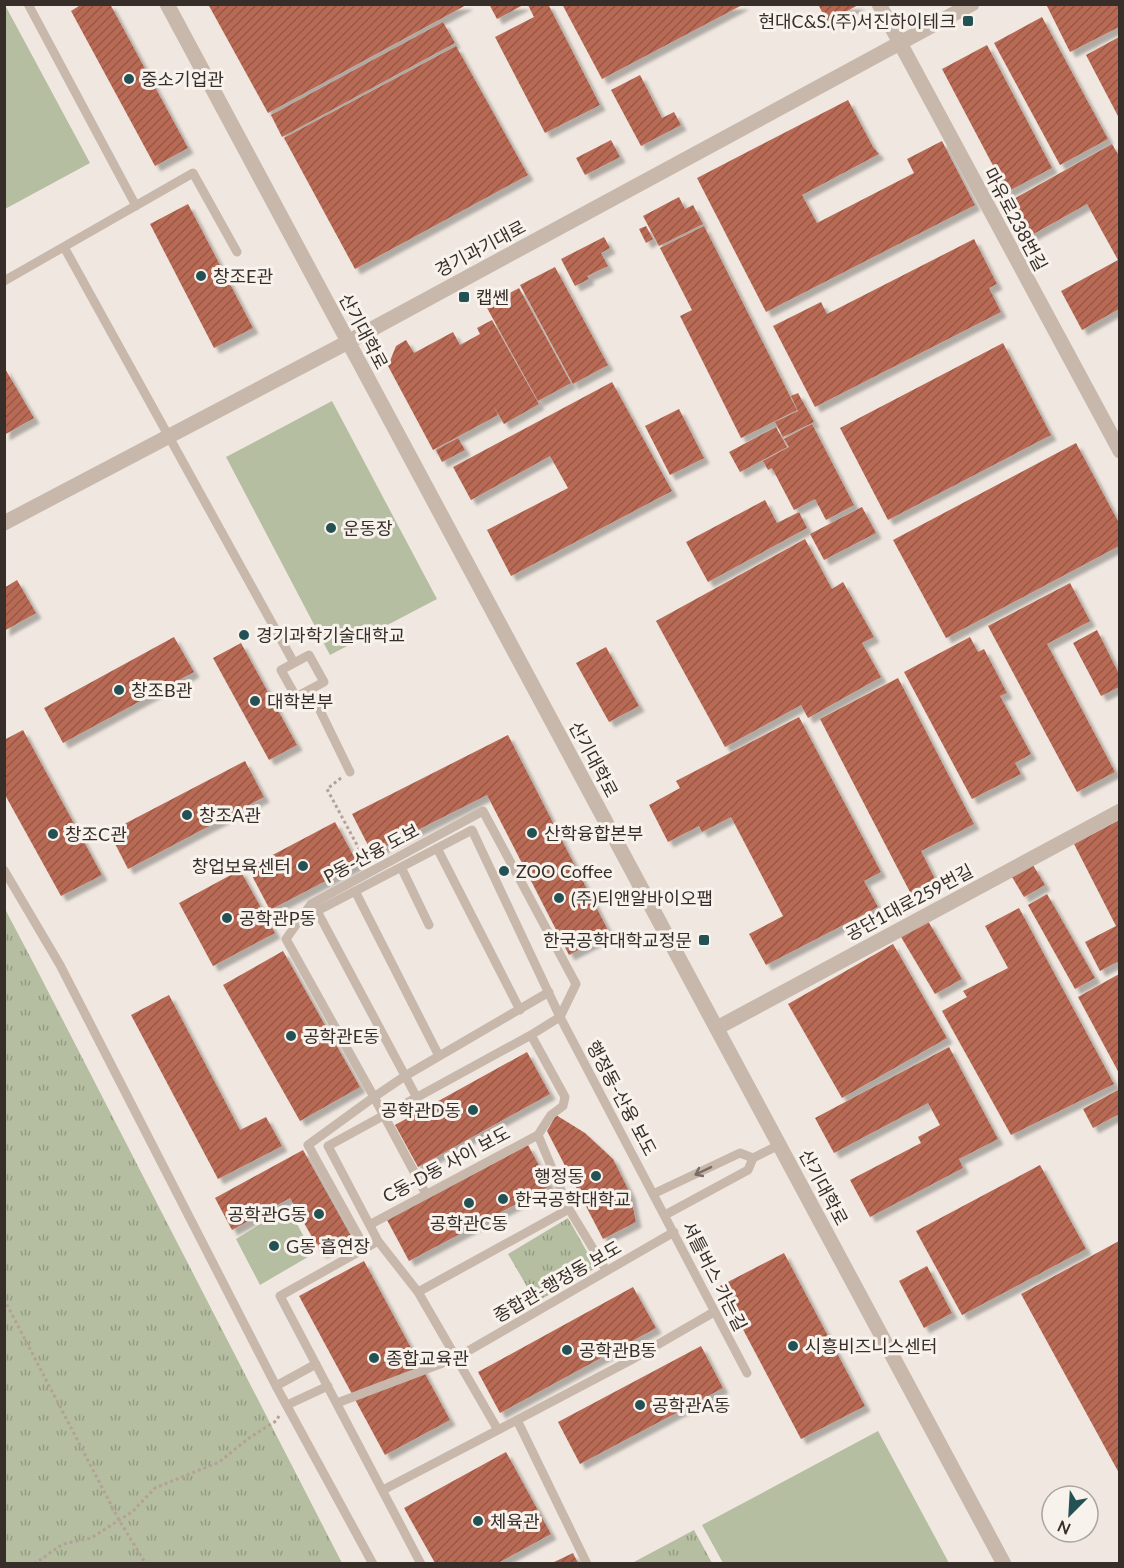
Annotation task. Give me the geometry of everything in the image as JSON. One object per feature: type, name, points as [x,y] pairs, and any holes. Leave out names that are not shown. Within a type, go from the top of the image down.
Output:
[{"type":"street","name":"산기대학로","points":[[166,4],[1004,1563]]},
{"type":"street","name":"마유로238번길","points":[[879,4],[1119,452]]},
{"type":"street","name":"경기과기대로","points":[[4,524],[348,342],[972,4]]},
{"type":"street","name":"공단1대로259번길","points":[[717,1028],[1119,811]]},
{"type":"lane","points":[[28,4],[136,206]]},
{"type":"lane","points":[[4,281],[193,173],[237,252]]},
{"type":"lane","points":[[64,247],[294,663]]},
{"type":"lane","points":[[309,655],[324,682],[296,697],[281,670],[294,663],[309,655]]},
{"type":"lane","points":[[309,690],[350,772]]},
{"type":"lane","name":"P동-산융 도보","points":[[374,1097],[286,939],[311,904],[483,811],[576,984],[560,1017]]},
{"type":"lane","name":"행정동-산융 보도","points":[[437,848],[472,830],[560,1017],[653,1194]]},
{"type":"lane","points":[[417,1098],[316,910],[437,848],[520,1010]]},
{"type":"lane","points":[[401,867],[429,925]]},
{"type":"lane","points":[[4,870],[60,965],[276,1386],[373,1563]]},
{"type":"lane","points":[[355,891],[440,1056]]},
{"type":"lane","points":[[365,1248],[308,1144],[405,1076],[549,992]]},
{"type":"lane","points":[[498,1430],[418,1292],[378,1241],[328,1146],[560,1017]]},
{"type":"lane","points":[[531,1035],[565,1097],[563,1106],[551,1115],[538,1135],[569,1209],[606,1270]]},
{"type":"lane","points":[[374,1097],[426,1194]]},
{"type":"lane","name":"C동-D동 사이 보도","points":[[371,1224],[538,1135]]},
{"type":"lane","points":[[665,1215],[748,1170],[753,1158],[779,1144]]},
{"type":"lane","points":[[653,1194],[740,1153],[753,1158]]},
{"type":"lane","name":"셔틀버스 가는길","points":[[653,1194],[747,1373]]},
{"type":"lane","points":[[418,1292],[569,1209]]},
{"type":"lane","name":"종합관-행정동 보도","points":[[337,1403],[456,1358],[674,1232]]},
{"type":"lane","points":[[378,1241],[280,1296],[421,1563]]},
{"type":"lane","points":[[383,1490],[630,1360],[714,1312]]},
{"type":"lane","points":[[276,1386],[316,1364]]},
{"type":"lane","points":[[287,1405],[328,1386]]},
{"type":"lane","points":[[517,1420],[587,1563]]},
{"type":"path","points":[[350,772],[327,789],[376,880]]},
{"type":"path","points":[[4,1299],[119,1520],[146,1563]]},
{"type":"path","points":[[34,1563],[63,1544],[91,1538],[132,1512],[155,1488],[219,1462],[249,1438],[276,1421]]},
{"type":"green space","points":[[4,5],[90,163],[5,209]]},
{"type":"green space","name":"운동장","points":[[332,401],[437,599],[330,655],[226,457]]},
{"type":"green space","points":[[5,909],[35,966],[342,1563],[5,1563]]},
{"type":"green space","name":"G동 흡연장","points":[[288,1207],[313,1254],[260,1285],[236,1239]]},
{"type":"green space","points":[[568,1218],[596,1268],[536,1302],[508,1254]]},
{"type":"green space","points":[[878,1431],[949,1563],[723,1563],[702,1525]]},
{"type":"green space","points":[[694,1530],[712,1563],[632,1563]]},
{"type":"building","name":"중소기업관","points":[[82,4],[110,4],[188,148],[155,166],[71,11]]},
{"type":"building","points":[[208,4],[468,4],[268,113]]},
{"type":"building","points":[[489,4],[525,4],[497,19]]},
{"type":"building","points":[[529,4],[548,4],[600,105],[545,133],[495,37],[534,17]]},
{"type":"building","points":[[562,4],[744,4],[602,79]]},
{"type":"building","points":[[818,4],[860,4],[827,22]]},
{"type":"building","points":[[1046,4],[1119,4],[1119,27],[1070,52]]},
{"type":"building","points":[[1042,17],[1108,139],[1060,165],[994,43]]},
{"type":"building","points":[[443,22],[455,43],[282,137],[271,115]]},
{"type":"building","points":[[1119,37],[1119,118],[1086,55]]},
{"type":"building","points":[[987,45],[1052,168],[1007,192],[942,69]]},
{"type":"building","points":[[456,46],[528,175],[355,269],[284,138]]},
{"type":"building","points":[[640,75],[662,118],[674,112],[681,125],[641,146],[611,90]]},
{"type":"building","points":[[848,100],[879,154],[802,195],[817,223],[914,173],[907,159],[942,141],[975,205],[766,312],[697,178]]},
{"type":"building","points":[[611,140],[620,157],[585,175],[576,158]]},
{"type":"building","points":[[1112,144],[1119,156],[1119,309],[1082,330],[1061,291],[1118,260],[1087,204],[1030,236],[1010,201]]},
{"type":"building","points":[[679,197],[685,209],[693,205],[703,224],[659,246],[643,216]]},
{"type":"building","name":"창조E관","points":[[188,204],[253,328],[214,348],[150,224]]},
{"type":"building","points":[[646,226],[653,239],[646,243],[639,229]]},
{"type":"building","points":[[704,226],[797,410],[741,438],[680,316],[692,310],[660,248]]},
{"type":"building","points":[[604,237],[610,248],[601,253],[608,266],[587,276],[589,279],[575,286],[561,259]]},
{"type":"building","points":[[974,239],[997,284],[989,288],[1001,312],[815,407],[773,326],[821,302],[827,314]]},
{"type":"building","points":[[555,267],[608,365],[573,384],[520,285]]},
{"type":"building","points":[[519,288],[571,383],[538,401],[486,306]]},
{"type":"building","points":[[492,320],[539,404],[504,424],[494,407],[498,415],[433,450],[388,366],[396,346],[406,340],[414,353],[453,332],[460,345],[480,334],[477,328]]},
{"type":"building","points":[[1003,343],[1051,435],[888,520],[840,428]]},
{"type":"building","points":[[4,367],[34,418],[4,435]]},
{"type":"building","points":[[612,382],[672,491],[511,576],[487,530],[568,488],[550,456],[471,500],[453,467]]},
{"type":"building","points":[[798,393],[814,422],[783,437],[775,422],[798,411],[791,396]]},
{"type":"building","points":[[679,409],[704,458],[670,475],[645,426]]},
{"type":"building","points":[[812,424],[854,505],[826,520],[815,499],[794,510],[772,468],[768,470],[763,461],[789,447],[784,439]]},
{"type":"building","points":[[776,427],[787,447],[740,472],[729,452]]},
{"type":"building","points":[[458,438],[465,450],[442,462],[436,450]]},
{"type":"building","points":[[1076,443],[1119,523],[1119,546],[946,638],[893,540]]},
{"type":"building","points":[[765,500],[777,523],[799,512],[807,528],[708,582],[686,542]]},
{"type":"building","points":[[862,507],[876,533],[824,560],[810,534]]},
{"type":"building","points":[[805,539],[832,589],[843,582],[874,637],[862,643],[881,677],[808,718],[801,705],[725,747],[656,621]]},
{"type":"building","points":[[17,580],[36,613],[4,631],[4,588]]},
{"type":"building","points":[[1070,583],[1090,621],[1047,644],[1115,772],[1077,792],[988,626]]},
{"type":"building","points":[[1097,630],[1119,674],[1119,687],[1101,696],[1073,643]]},
{"type":"building","name":"창조B관","points":[[174,637],[194,672],[63,743],[44,708]]},
{"type":"building","points":[[970,637],[978,652],[984,649],[1007,693],[1000,696],[1031,754],[1015,763],[1021,774],[972,799],[904,672]]},
{"type":"building","name":"대학본부","points":[[241,643],[297,745],[269,760],[213,658]]},
{"type":"building","points":[[606,647],[639,706],[609,722],[576,663]]},
{"type":"building","points":[[898,678],[974,824],[921,851],[936,881],[911,894],[820,719]]},
{"type":"building","points":[[799,717],[881,872],[864,881],[878,907],[766,965],[749,934],[783,916],[731,817],[702,832],[699,826],[668,842],[649,805],[680,788],[676,781]]},
{"type":"building","name":"창조C관","points":[[23,730],[102,875],[61,896],[4,793],[4,740]]},
{"type":"building","name":"산학융합본부","points":[[508,735],[610,934],[569,955],[487,795],[372,853],[352,814]]},
{"type":"building","name":"창조A관","points":[[245,761],[264,797],[128,869],[109,832]]},
{"type":"building","points":[[1119,820],[1119,961],[1100,971],[1085,942],[1116,926],[1074,844]]},
{"type":"building","name":"창업보육센터","points":[[335,822],[358,864],[270,910],[248,868]]},
{"type":"building","points":[[1033,865],[1045,885],[1024,897],[1012,877]]},
{"type":"building","name":"공학관P동","points":[[240,870],[275,933],[213,966],[179,903]]},
{"type":"building","points":[[1047,894],[1095,978],[1075,989],[1028,905]]},
{"type":"building","points":[[1019,908],[1114,1084],[1011,1135],[942,1011],[967,997],[963,991],[1008,968],[985,926]]},
{"type":"building","points":[[928,921],[962,979],[935,994],[901,937]]},
{"type":"building","points":[[893,944],[947,1038],[842,1098],[788,1004]]},
{"type":"building","name":"공학관E동","points":[[283,951],[360,1087],[300,1121],[223,985]]},
{"type":"building","points":[[1119,974],[1119,1073],[1078,997]]},
{"type":"building","points":[[169,995],[240,1130],[266,1117],[282,1146],[218,1179],[131,1015]]},
{"type":"building","points":[[949,1047],[998,1139],[959,1159],[963,1168],[870,1217],[850,1180],[921,1143],[918,1137],[940,1125],[928,1103],[834,1153],[815,1118]]},
{"type":"building","name":"공학관D동","points":[[527,1052],[550,1094],[418,1167],[395,1125]]},
{"type":"building","points":[[1118,1090],[1119,1114],[1093,1128],[1083,1109]]},
{"type":"building","name":"행정동","points":[[556,1115],[585,1133],[613,1159],[630,1193],[636,1222],[603,1239],[547,1131]]},
{"type":"building","name":"공학관C동","points":[[528,1145],[550,1186],[409,1261],[387,1220]]},
{"type":"building","name":"공학관G동","points":[[303,1150],[351,1236],[321,1253],[290,1198],[232,1230],[215,1198]]},
{"type":"building","points":[[1040,1165],[1086,1249],[962,1315],[916,1231]]},
{"type":"building","points":[[1119,1241],[1119,1473],[1021,1294]]},
{"type":"building","name":"시흥비즈니스센터","points":[[784,1253],[865,1406],[801,1439],[720,1286]]},
{"type":"building","name":"종합교육관","points":[[364,1261],[450,1420],[385,1455],[299,1296]]},
{"type":"building","points":[[927,1266],[952,1313],[924,1328],[899,1281]]},
{"type":"building","name":"공학관B동","points":[[633,1287],[656,1328],[500,1413],[478,1372]]},
{"type":"building","name":"공학관A동","points":[[701,1346],[723,1388],[580,1464],[558,1422]]},
{"type":"building","name":"체육관","points":[[506,1452],[551,1534],[498,1563],[435,1563],[404,1508]]},
{"type":"building","points":[[573,1553],[578,1563],[552,1563]]},
{"type":"place","name":"현대C&S.(주)서진하이테크","points":[[968,21]]},
{"type":"place","name":"중소기업관","points":[[129,79]]},
{"type":"place","name":"창조E관","points":[[201,276]]},
{"type":"place","name":"캡쎈","points":[[464,297]]},
{"type":"place","name":"운동장","points":[[331,528]]},
{"type":"place","name":"경기과학기술대학교","points":[[244,635]]},
{"type":"place","name":"창조B관","points":[[119,690]]},
{"type":"place","name":"대학본부","points":[[255,701]]},
{"type":"place","name":"창조A관","points":[[187,815]]},
{"type":"place","name":"산학융합본부","points":[[532,833]]},
{"type":"place","name":"창조C관","points":[[53,834]]},
{"type":"place","name":"창업보육센터","points":[[303,866]]},
{"type":"place","name":"ZOO Coffee","points":[[504,871]]},
{"type":"place","name":"(주)티앤알바이오팹","points":[[559,898]]},
{"type":"place","name":"공학관P동","points":[[227,918]]},
{"type":"place","name":"한국공학대학교정문","points":[[704,940]]},
{"type":"place","name":"공학관E동","points":[[291,1036]]},
{"type":"place","name":"공학관D동","points":[[473,1110]]},
{"type":"place","name":"행정동","points":[[596,1176]]},
{"type":"place","name":"한국공학대학교","points":[[503,1199]]},
{"type":"place","name":"공학관C동","points":[[469,1203]]},
{"type":"place","name":"공학관G동","points":[[319,1214]]},
{"type":"place","name":"G동 흡연장","points":[[274,1246]]},
{"type":"place","name":"시흥비즈니스센터","points":[[793,1346]]},
{"type":"place","name":"공학관B동","points":[[567,1350]]},
{"type":"place","name":"종합교육관","points":[[374,1358]]},
{"type":"place","name":"공학관A동","points":[[640,1405]]},
{"type":"place","name":"체육관","points":[[478,1521]]}]
